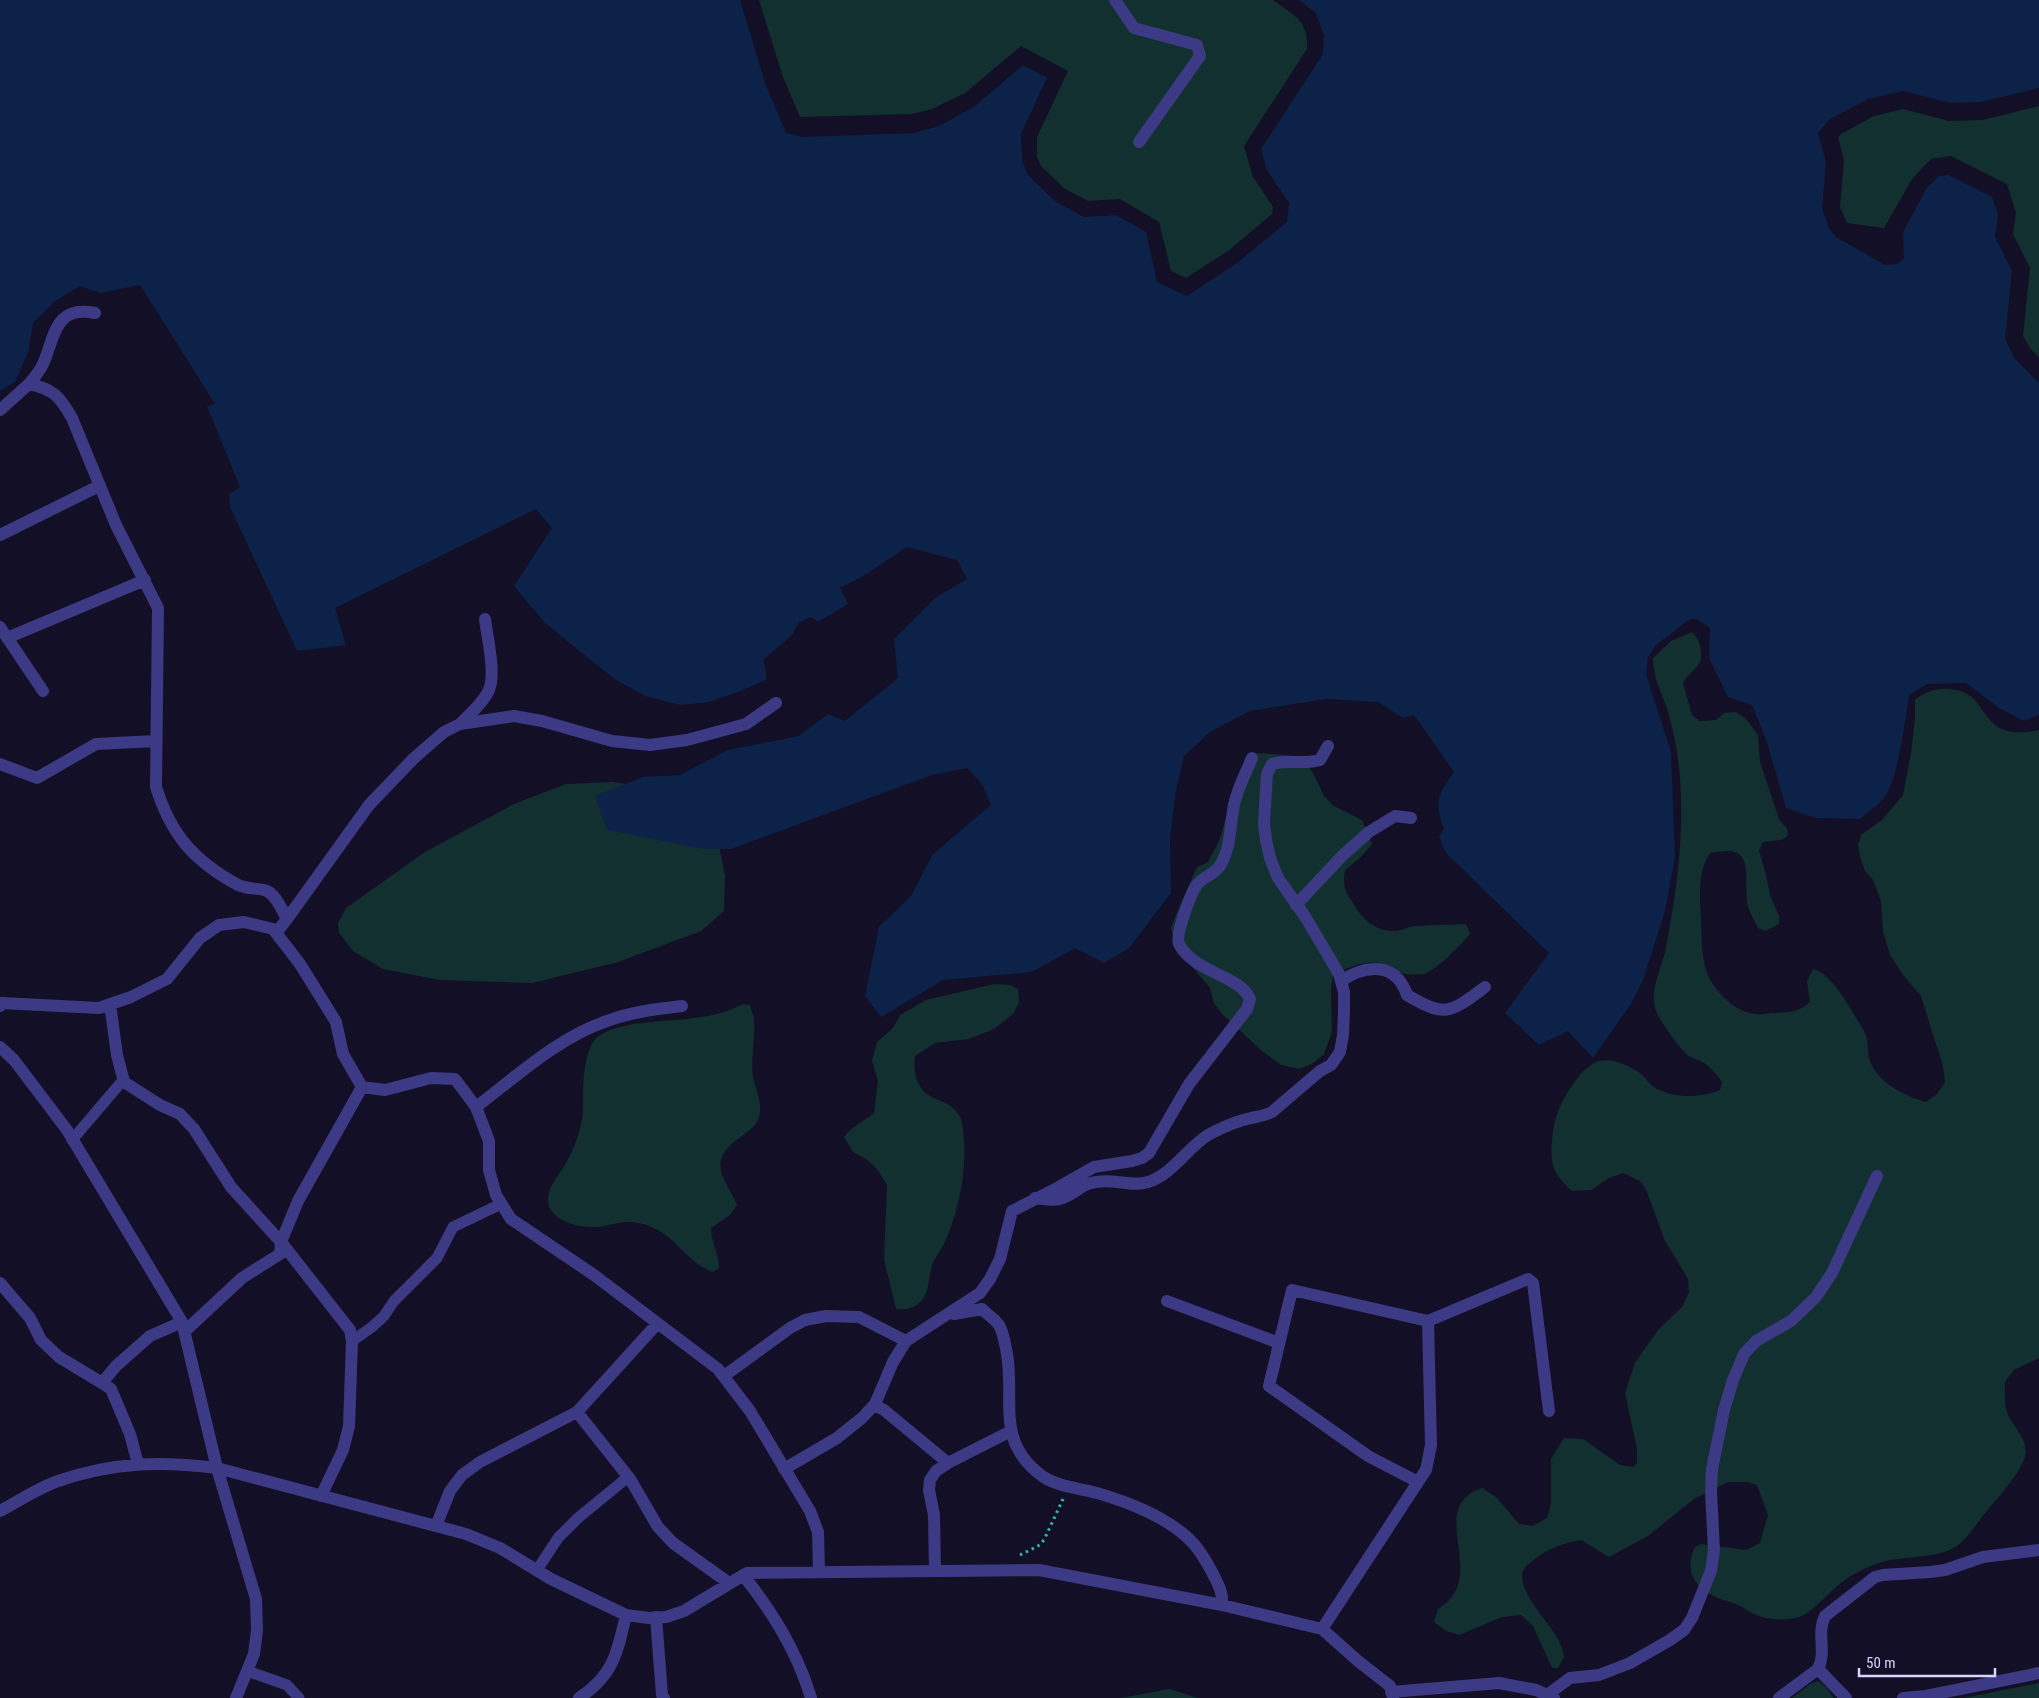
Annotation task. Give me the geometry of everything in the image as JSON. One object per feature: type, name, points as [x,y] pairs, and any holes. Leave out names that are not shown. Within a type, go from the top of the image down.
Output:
[{"type":"street","points":[[1115,0],[1134,28],[1197,45],[1200,56],[1139,142]]},
{"type":"street","points":[[0,410],[29,384],[42,366],[51,335],[58,324],[66,317],[75,313],[84,311],[95,313]]},
{"type":"street","points":[[29,384],[49,390],[64,403],[72,418],[116,526],[154,596],[159,616],[156,787],[163,809],[172,827],[184,844],[201,860],[238,885],[249,889],[263,889],[270,892],[287,919]]},
{"type":"street","points":[[0,535],[99,486]]},
{"type":"street","points":[[43,691],[4,633],[145,580]]},
{"type":"street","points":[[460,724],[478,706],[489,691],[492,678],[485,619]]},
{"type":"street","points":[[276,933],[369,805],[413,760],[444,732],[460,724],[514,716],[542,721],[612,741],[650,745],[687,740],[746,724],[776,703]]},
{"type":"street","points":[[0,764],[37,778],[96,744],[156,741]]},
{"type":"street","points":[[1035,1198],[1054,1200],[1065,1198],[1087,1184],[1102,1180],[1148,1182],[1169,1169],[1206,1137],[1225,1126],[1272,1112],[1331,1065],[1340,1052],[1344,1035],[1344,992],[1341,981],[1326,951],[1278,878],[1266,840],[1264,823],[1267,774],[1272,764],[1280,761],[1314,762],[1320,760],[1328,746]]},
{"type":"street","points":[[784,1469],[837,1438],[874,1405],[885,1384],[893,1362],[906,1340],[980,1293],[990,1280],[1000,1259],[1012,1211],[1094,1167],[1132,1161],[1142,1158],[1149,1153],[1189,1084],[1247,1009],[1250,999],[1242,987],[1208,971],[1187,954],[1179,944],[1178,935],[1196,886],[1205,877],[1216,872],[1222,864],[1232,827],[1234,804],[1252,758]]},
{"type":"street","points":[[1296,906],[1343,854],[1369,832],[1395,816],[1411,818]]},
{"type":"street","points":[[1,1003],[98,1008],[132,998],[167,979],[200,938],[219,926],[244,922],[273,929],[300,964],[336,1022],[343,1054],[362,1087]]},
{"type":"street","points":[[1341,981],[1354,972],[1373,969],[1386,970],[1395,975],[1407,995],[1430,1008],[1442,1010],[1452,1010],[1485,987]]},
{"type":"street","points":[[110,1004],[124,1082],[136,1091],[180,1114],[194,1129],[231,1187],[281,1242],[350,1330],[352,1341],[348,1426],[343,1450],[321,1496]]},
{"type":"street","points":[[476,1107],[548,1051],[573,1036],[606,1021],[635,1012],[682,1006]]},
{"type":"street","points":[[0,1047],[14,1060],[72,1140],[184,1327],[217,1468],[256,1599],[257,1630],[254,1654],[236,1698]]},
{"type":"street","points":[[362,1087],[385,1090],[431,1078],[455,1079],[476,1107],[489,1141],[489,1170],[496,1195],[511,1219],[594,1275],[718,1369],[750,1411],[810,1511],[818,1532],[819,1572]]},
{"type":"street","points":[[102,1383],[116,1366],[150,1336],[184,1327],[242,1278],[280,1254],[281,1242],[298,1201],[362,1087]]},
{"type":"street","points":[[0,1511],[57,1482],[126,1464],[177,1463],[217,1468],[466,1534],[500,1548],[537,1570],[626,1615],[666,1617],[684,1611],[747,1573],[1039,1570],[1222,1605],[1322,1629],[1390,1686],[1392,1695],[1499,1683],[1536,1690],[1551,1696],[1570,1678],[1599,1675],[1630,1664],[1684,1630],[1692,1618],[1711,1571],[1714,1550],[1711,1491],[1712,1469],[1724,1410],[1733,1380],[1744,1354],[1756,1341],[1791,1320],[1816,1297],[1832,1273],[1877,1176]]},
{"type":"street","points":[[1418,1482],[1368,1456],[1269,1386],[1292,1290],[1428,1321],[1528,1279],[1533,1283],[1550,1410]]},
{"type":"street","points":[[0,1283],[30,1318],[41,1340],[59,1357],[111,1389],[130,1434],[138,1464]]},
{"type":"street","points":[[1167,1301],[1279,1343]]},
{"type":"street","points":[[947,1315],[982,1309],[998,1323],[1004,1337],[1009,1365],[1008,1410],[1011,1431],[1017,1448],[1027,1463],[1044,1477],[1068,1487],[1096,1493],[1140,1508],[1189,1539],[1210,1567],[1223,1593],[1222,1605]]},
{"type":"street","points":[[724,1376],[790,1328],[805,1320],[826,1316],[859,1317],[906,1340]]},
{"type":"street","points":[[1322,1629],[1426,1470],[1431,1445],[1428,1321]]},
{"type":"street","points":[[436,1526],[450,1490],[462,1475],[480,1462],[576,1412],[657,1324]]},
{"type":"street","points":[[874,1405],[893,1417],[948,1463]]},
{"type":"street","points":[[576,1412],[628,1477],[658,1527],[673,1543],[729,1583]]},
{"type":"street","points":[[936,1570],[934,1515],[930,1480],[936,1471],[948,1463],[1011,1431]]},
{"type":"street","points":[[1779,1698],[1818,1670],[1823,1660],[1821,1625],[1825,1616],[1875,1577],[1945,1570],[1983,1556],[2039,1550]]},
{"type":"street","points":[[743,1575],[761,1598],[788,1645],[805,1678],[811,1698]]},
{"type":"street","points":[[579,1698],[595,1688],[615,1660],[626,1615]]},
{"type":"street","points":[[656,1617],[662,1695],[664,1698]]},
{"type":"street","points":[[1818,1670],[1846,1698]]},
{"type":"street","points":[[1903,1698],[1926,1696],[2039,1673]]},
{"type":"lane","points":[[72,1140],[124,1079]]},
{"type":"lane","points":[[352,1341],[384,1316],[394,1301],[437,1258],[453,1227],[502,1204]]},
{"type":"lane","points":[[537,1570],[558,1538],[578,1518],[628,1477]]},
{"type":"lane","points":[[247,1670],[287,1685],[299,1698]]},
{"type":"path","points":[[1010,1570],[1019,1555],[1038,1546],[1044,1540],[1068,1487]]},
{"type":"green space","points":[[759,0],[1273,0],[1298,19],[1305,31],[1307,49],[1244,146],[1253,177],[1273,207],[1272,214],[1228,251],[1186,278],[1171,271],[1159,222],[1120,199],[1088,201],[1065,189],[1041,166],[1037,157],[1037,137],[1068,71],[1021,46],[965,93],[932,109],[912,114],[800,117],[783,77]]},
{"type":"green space","points":[[2039,106],[2039,358],[2023,336],[2030,268],[2013,234],[2016,213],[2007,184],[1951,156],[1931,159],[1912,179],[1884,228],[1847,223],[1840,207],[1844,160],[1838,137],[1874,116],[1903,109],[1949,121],[1983,120]]},
{"type":"green space","points":[[1692,632],[1700,646],[1701,659],[1697,667],[1683,683],[1692,715],[1700,721],[1716,720],[1724,713],[1736,712],[1746,719],[1758,735],[1760,762],[1779,819],[1787,829],[1788,836],[1781,840],[1763,842],[1759,850],[1770,895],[1779,916],[1779,924],[1765,931],[1758,928],[1748,907],[1745,864],[1742,857],[1736,852],[1710,853],[1701,877],[1700,894],[1702,952],[1709,977],[1725,999],[1733,1005],[1748,1013],[1761,1014],[1792,1012],[1805,1006],[1810,1002],[1807,981],[1813,969],[1820,972],[1828,978],[1842,995],[1866,1034],[1869,1058],[1878,1074],[1884,1081],[1900,1092],[1926,1102],[1937,1094],[1945,1082],[1943,1066],[1921,996],[1890,955],[1883,931],[1881,901],[1873,880],[1865,871],[1860,856],[1858,845],[1861,835],[1883,819],[1903,795],[1911,753],[1915,700],[1921,695],[1945,689],[1961,691],[1975,700],[1991,721],[1999,728],[2017,732],[2039,730],[2039,1358],[2014,1370],[2005,1382],[2007,1412],[2025,1444],[2026,1450],[2023,1462],[2005,1489],[1967,1537],[1957,1546],[1942,1553],[1891,1560],[1869,1567],[1843,1581],[1805,1615],[1788,1619],[1765,1618],[1712,1595],[1698,1585],[1691,1572],[1690,1564],[1695,1547],[1701,1544],[1746,1550],[1760,1543],[1768,1515],[1757,1485],[1747,1482],[1728,1482],[1694,1499],[1648,1536],[1609,1557],[1581,1540],[1551,1549],[1526,1566],[1522,1576],[1523,1584],[1532,1602],[1556,1636],[1563,1650],[1564,1657],[1558,1668],[1552,1668],[1533,1626],[1521,1615],[1502,1617],[1459,1635],[1446,1631],[1434,1622],[1438,1609],[1453,1595],[1459,1579],[1460,1562],[1456,1527],[1458,1511],[1465,1498],[1482,1488],[1496,1497],[1519,1524],[1533,1526],[1547,1518],[1551,1504],[1551,1459],[1564,1438],[1583,1439],[1620,1465],[1633,1467],[1637,1463],[1637,1449],[1625,1393],[1635,1363],[1659,1329],[1682,1307],[1689,1292],[1688,1279],[1665,1241],[1647,1192],[1640,1181],[1623,1173],[1609,1178],[1591,1190],[1572,1191],[1557,1174],[1552,1163],[1552,1140],[1556,1117],[1568,1091],[1580,1074],[1595,1063],[1610,1060],[1618,1062],[1639,1073],[1654,1087],[1670,1094],[1696,1096],[1720,1090],[1722,1082],[1714,1072],[1701,1061],[1686,1054],[1670,1034],[1657,1013],[1654,1001],[1655,987],[1665,952],[1673,905],[1679,857],[1681,810],[1679,766],[1674,738],[1667,709],[1656,678],[1653,658],[1671,641]]},
{"type":"green space","points":[[1256,753],[1300,756],[1313,773],[1324,796],[1334,806],[1362,820],[1372,844],[1361,857],[1345,870],[1344,881],[1345,890],[1349,897],[1367,921],[1383,930],[1389,931],[1399,931],[1415,926],[1466,924],[1470,934],[1441,963],[1424,974],[1404,974],[1384,964],[1370,962],[1351,967],[1333,975],[1331,989],[1332,1032],[1324,1054],[1312,1064],[1299,1069],[1281,1065],[1262,1051],[1222,1014],[1214,1003],[1210,988],[1176,948],[1171,928],[1197,867],[1208,862],[1219,841],[1233,794],[1247,758]]},
{"type":"green space","points":[[612,782],[654,788],[716,831],[725,875],[724,911],[701,931],[618,962],[532,983],[440,980],[383,969],[353,951],[339,933],[338,923],[346,908],[425,852],[514,804],[566,784]]},
{"type":"green space","points":[[994,984],[1010,985],[1018,989],[1019,1002],[1013,1014],[994,1029],[969,1039],[935,1043],[915,1056],[915,1073],[921,1088],[925,1093],[952,1107],[960,1118],[963,1127],[964,1167],[963,1180],[954,1217],[945,1242],[932,1265],[926,1294],[913,1307],[896,1309],[884,1259],[887,1185],[877,1169],[866,1159],[853,1152],[844,1137],[854,1127],[874,1113],[878,1081],[872,1061],[877,1042],[893,1028],[900,1015],[926,1000]]},
{"type":"green space","points":[[743,1004],[750,1005],[754,1018],[752,1070],[760,1111],[755,1125],[726,1150],[720,1165],[737,1205],[730,1215],[711,1228],[719,1268],[713,1272],[702,1267],[668,1237],[646,1225],[621,1222],[584,1227],[569,1223],[556,1216],[551,1211],[549,1205],[549,1193],[552,1184],[568,1159],[579,1132],[583,1111],[585,1070],[594,1041],[600,1035],[612,1029],[624,1026],[721,1013]]},
{"type":"green space","points":[[1818,1681],[1826,1687],[1834,1698],[1792,1698],[1810,1684]]},
{"type":"green space","points":[[2039,1683],[2039,1698],[1963,1698]]},
{"type":"green space","points":[[1169,1689],[1198,1698],[1121,1698]]},
{"type":"water","points":[[0,0],[740,0],[765,83],[786,133],[802,137],[914,133],[939,126],[974,107],[1023,65],[1047,78],[1021,134],[1022,161],[1028,175],[1056,202],[1084,217],[1116,215],[1146,232],[1157,282],[1187,296],[1237,263],[1287,222],[1289,203],[1267,170],[1261,149],[1323,54],[1324,35],[1316,13],[1299,0],[2039,0],[2039,88],[1981,102],[1950,103],[1903,91],[1868,99],[1830,119],[1818,133],[1826,162],[1822,209],[1829,228],[1836,237],[1885,265],[1897,264],[1904,258],[1903,232],[1926,189],[1939,176],[1948,175],[1992,197],[1998,215],[1995,237],[2012,271],[2005,339],[2015,359],[2039,383],[2039,715],[2024,721],[1999,708],[1966,683],[1927,684],[1909,695],[1897,765],[1889,790],[1884,798],[1860,819],[1816,818],[1786,808],[1766,739],[1752,705],[1728,697],[1709,658],[1710,628],[1696,619],[1690,619],[1656,645],[1648,657],[1646,674],[1671,752],[1675,857],[1665,911],[1643,980],[1631,1004],[1593,1058],[1568,1031],[1539,1045],[1505,1013],[1549,953],[1446,853],[1439,837],[1444,828],[1438,804],[1441,792],[1454,772],[1414,715],[1403,718],[1378,702],[1326,699],[1250,711],[1210,732],[1184,756],[1176,790],[1170,837],[1171,893],[1129,948],[1104,963],[1075,948],[1032,972],[943,980],[881,1017],[865,996],[879,927],[911,896],[933,854],[991,805],[982,784],[967,768],[932,775],[731,849],[702,849],[607,830],[595,796],[643,777],[680,775],[728,750],[799,736],[828,714],[845,721],[898,678],[894,639],[935,598],[967,579],[957,560],[907,547],[860,578],[840,588],[848,604],[818,622],[811,617],[799,622],[792,635],[763,660],[766,680],[709,702],[681,705],[645,696],[613,678],[545,623],[514,586],[552,528],[536,509],[335,608],[346,645],[297,651],[230,507],[229,494],[240,487],[207,406],[215,404],[140,285],[100,293],[80,286],[55,301],[33,323],[28,353],[15,382],[0,391]]}]
